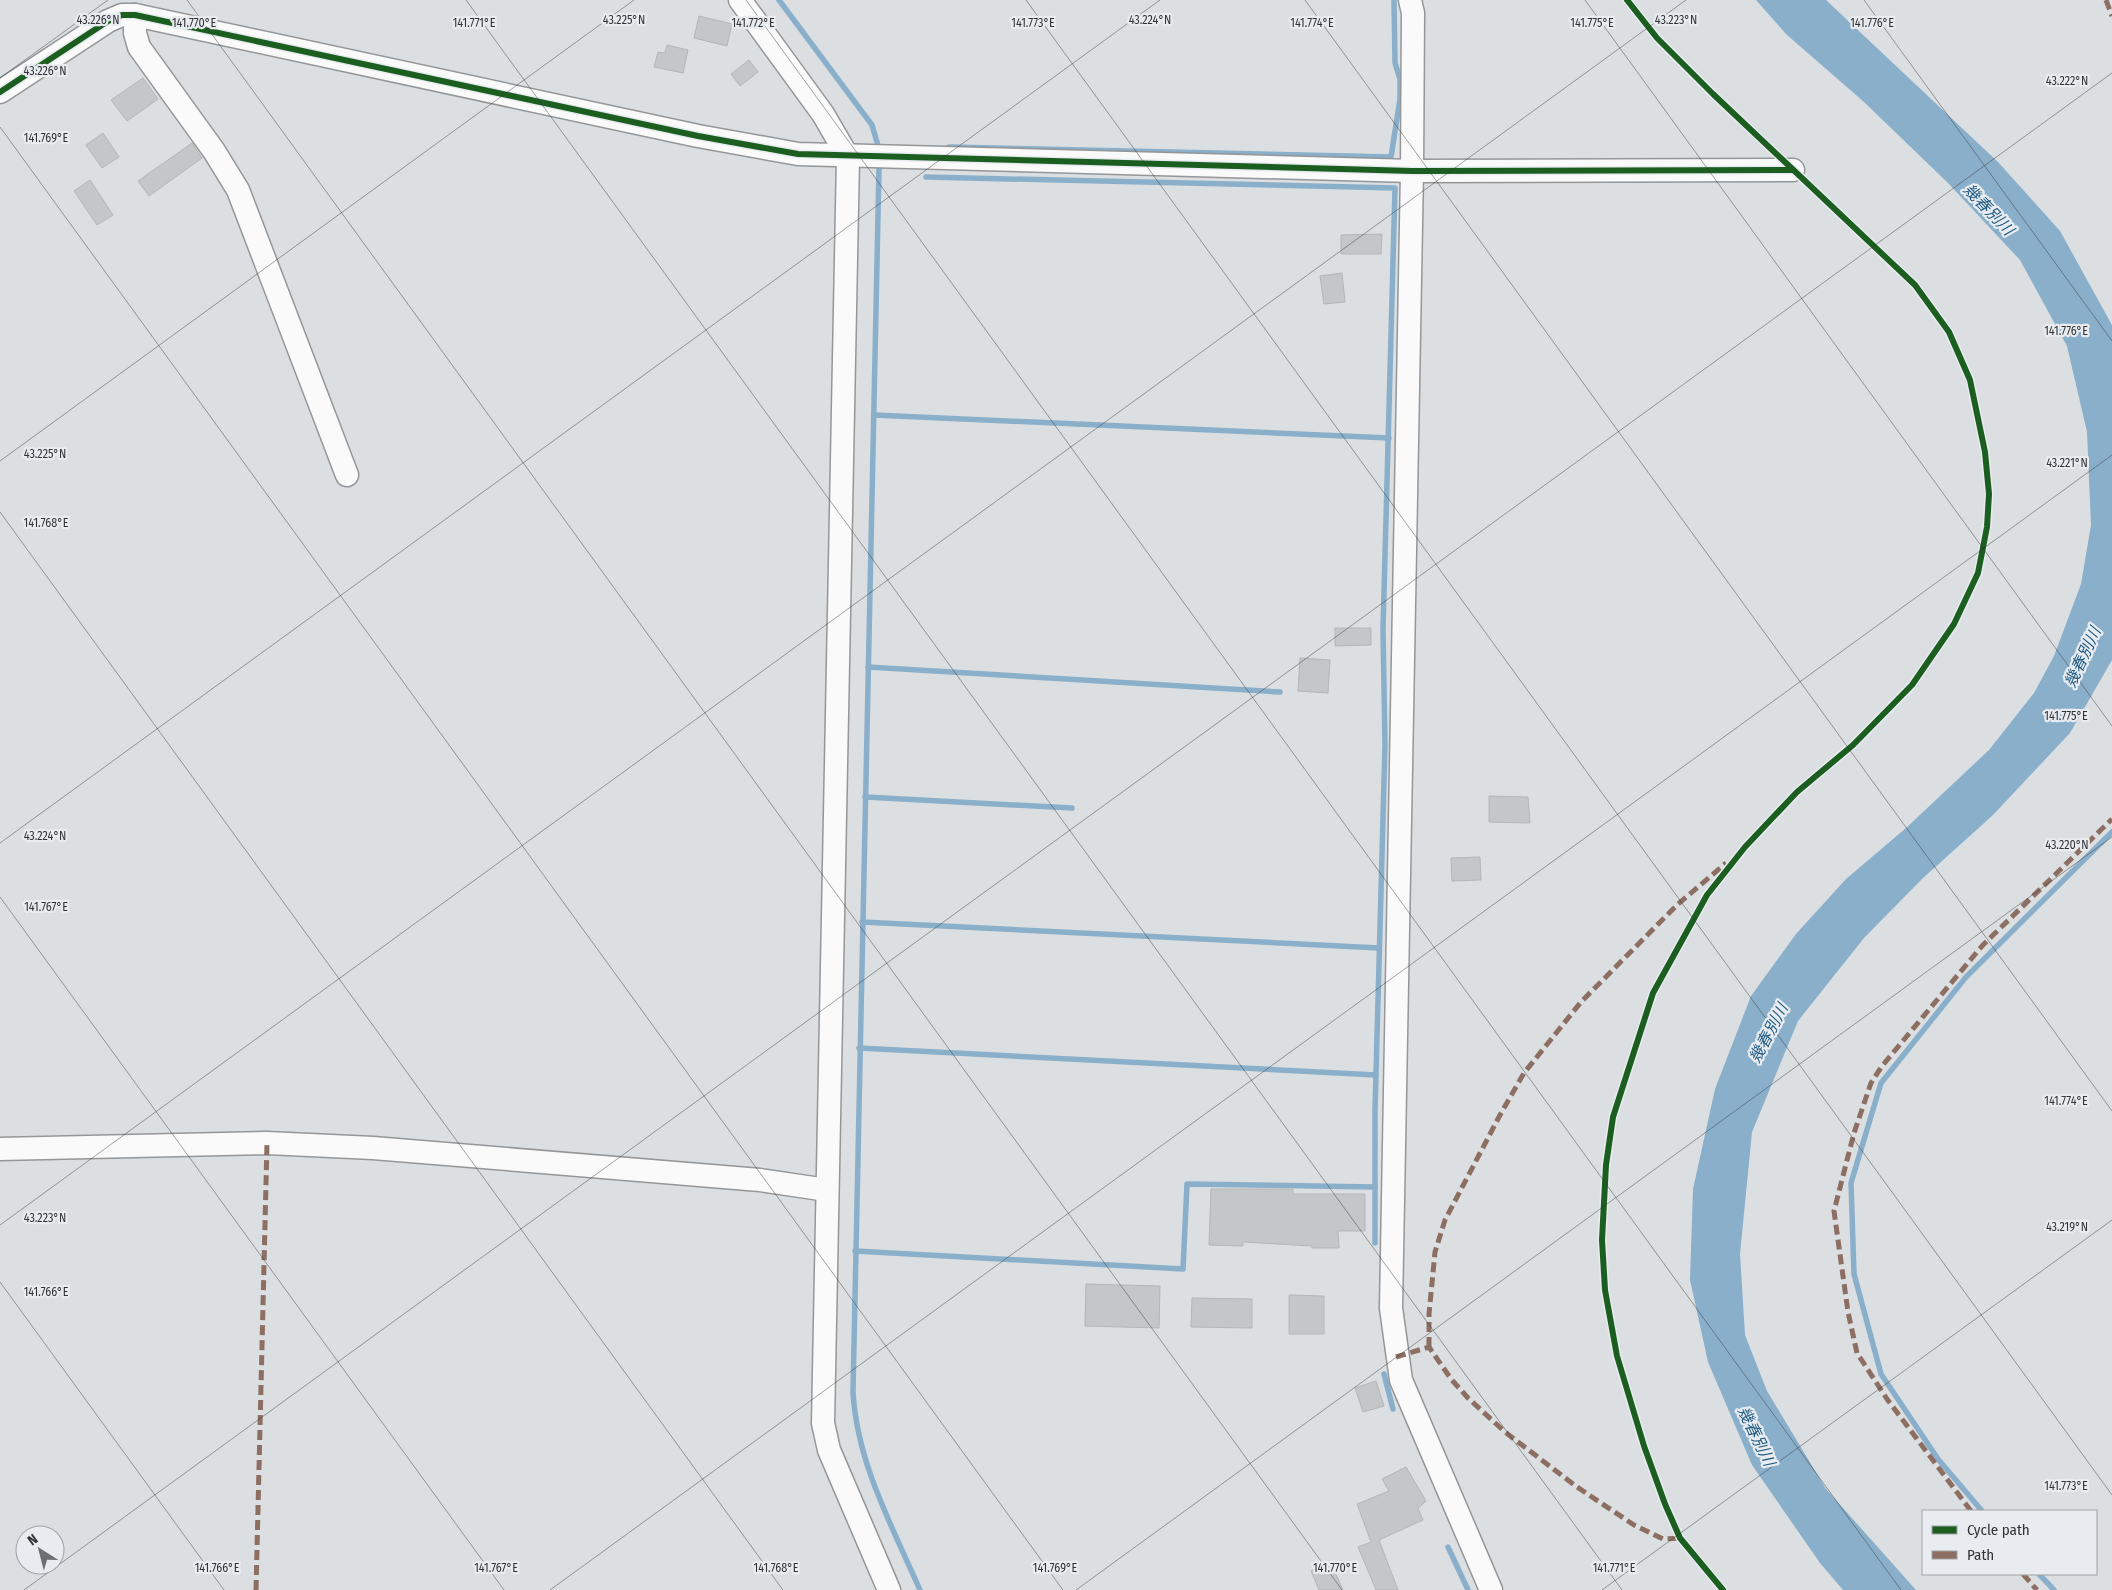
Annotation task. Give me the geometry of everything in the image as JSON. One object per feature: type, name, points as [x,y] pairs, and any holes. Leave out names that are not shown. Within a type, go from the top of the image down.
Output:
[{"type":"street","points":[[740,0],[824,114],[848,157],[823,1423],[829,1450],[888,1590]]},
{"type":"street","points":[[1410,0],[1413,22],[1412,171],[1391,1308],[1400,1380],[1490,1590]]},
{"type":"street","points":[[0,92],[108,21],[122,15],[135,15],[698,136],[798,154],[848,157],[1412,171],[1793,170]]},
{"type":"street","points":[[135,15],[135,33],[139,47],[214,151],[238,190],[347,475]]},
{"type":"street","points":[[0,1149],[267,1143],[373,1148],[760,1180],[827,1190]]},
{"type":"water","name":"幾春別川","points":[[1756,0],[1826,0],[1998,162],[2060,231],[2112,325],[2112,660],[2070,733],[1993,815],[1922,879],[1864,938],[1798,1021],[1752,1132],[1740,1254],[1745,1335],[1767,1391],[1826,1489],[1916,1590],[1843,1590],[1820,1563],[1752,1465],[1708,1362],[1690,1280],[1693,1189],[1715,1089],[1751,996],[1796,934],[1846,879],[1906,828],[1989,750],[2034,693],[2054,656],[2081,584],[2091,525],[2087,432],[2067,346],[2020,260],[1948,183],[1864,102],[1786,34]]},
{"type":"building","points":[[699,16],[732,24],[727,46],[694,38]]},
{"type":"building","points":[[667,45],[688,50],[683,73],[654,67],[658,52],[665,53]]},
{"type":"building","points":[[749,60],[758,72],[740,86],[731,74]]},
{"type":"building","points":[[143,78],[158,99],[127,121],[111,100]]},
{"type":"building","points":[[103,133],[119,157],[102,168],[86,145]]},
{"type":"building","points":[[192,143],[202,158],[149,196],[138,181]]},
{"type":"building","points":[[90,180],[113,215],[97,225],[74,191]]},
{"type":"building","points":[[1382,234],[1381,254],[1341,254],[1341,235]]},
{"type":"building","points":[[1342,273],[1345,302],[1324,304],[1320,276]]},
{"type":"building","points":[[1335,628],[1371,628],[1371,645],[1335,646]]},
{"type":"building","points":[[1300,658],[1330,660],[1328,693],[1298,691]]},
{"type":"building","points":[[1489,796],[1528,797],[1530,823],[1489,822]]},
{"type":"building","points":[[1480,857],[1481,880],[1452,881],[1451,858]]},
{"type":"building","points":[[1211,1189],[1293,1189],[1293,1194],[1365,1194],[1365,1231],[1338,1231],[1339,1248],[1312,1248],[1312,1246],[1243,1242],[1243,1246],[1209,1245]]},
{"type":"building","points":[[1086,1284],[1160,1286],[1159,1328],[1085,1326]]},
{"type":"building","points":[[1289,1295],[1324,1296],[1324,1334],[1289,1334]]},
{"type":"building","points":[[1192,1298],[1252,1299],[1252,1328],[1191,1327]]},
{"type":"building","points":[[1376,1381],[1384,1406],[1363,1412],[1355,1388]]},
{"type":"building","points":[[1406,1467],[1426,1501],[1418,1508],[1423,1520],[1379,1540],[1398,1590],[1376,1590],[1358,1547],[1371,1542],[1357,1504],[1389,1491],[1382,1479]]},
{"type":"building","points":[[1330,1561],[1343,1590],[1319,1590],[1311,1571]]},
{"type":"waterway","points":[[779,0],[872,125],[879,149]]},
{"type":"waterway","points":[[949,147],[1391,157],[1400,99],[1400,79],[1395,63],[1394,0]]},
{"type":"waterway","points":[[879,168],[853,1392],[861,1444],[869,1469],[888,1518],[920,1590]]},
{"type":"waterway","points":[[926,177],[1395,188],[1383,629],[1385,745],[1375,1110],[1375,1243]]},
{"type":"waterway","points":[[874,415],[1389,438]]},
{"type":"waterway","points":[[868,667],[1280,692]]},
{"type":"waterway","points":[[865,797],[1072,808]]},
{"type":"waterway","points":[[1981,1510],[1938,1459],[1881,1374],[1854,1274],[1851,1183],[1881,1083],[1966,977],[2112,832]]},
{"type":"waterway","points":[[862,922],[1379,948]]},
{"type":"waterway","points":[[859,1048],[1376,1075]]},
{"type":"waterway","points":[[855,1251],[1183,1269],[1187,1184],[1375,1187]]},
{"type":"waterway","points":[[1384,1374],[1393,1409]]},
{"type":"waterway","points":[[1448,1547],[1468,1590]]},
{"type":"waterway","points":[[2040,1575],[2054,1590]]},
{"type":"marked path","points":[[2106,0],[2112,16]]},
{"type":"marked path","points":[[1970,1510],[1887,1399],[1857,1353],[1848,1312],[1834,1211],[1854,1133],[1871,1083],[1882,1066],[1982,946],[2112,819]]},
{"type":"marked path","points":[[1429,1347],[1429,1314],[1435,1252],[1445,1220],[1524,1073],[1581,1002],[1678,904],[1726,863]]},
{"type":"marked path","points":[[256,1590],[267,1143]]},
{"type":"marked path","points":[[1396,1357],[1429,1347],[1451,1379],[1468,1398],[1505,1432],[1577,1487],[1634,1525],[1663,1539],[1680,1538]]},
{"type":"marked path","points":[[2024,1575],[2037,1590]]},
{"type":"cycle path","points":[[1627,0],[1657,38],[1713,94],[1915,285],[1949,332],[1970,380],[1985,452],[1989,494],[1987,527],[1978,573],[1954,624],[1912,685],[1853,745],[1797,792],[1745,847],[1707,895],[1653,993],[1613,1117],[1606,1165],[1602,1240],[1605,1290],[1617,1356],[1644,1446],[1665,1504],[1680,1538],[1723,1590]]},
{"type":"cycle path","points":[[0,92],[108,21],[122,15],[135,15],[698,136],[798,154],[1412,171],[1793,170]]}]
